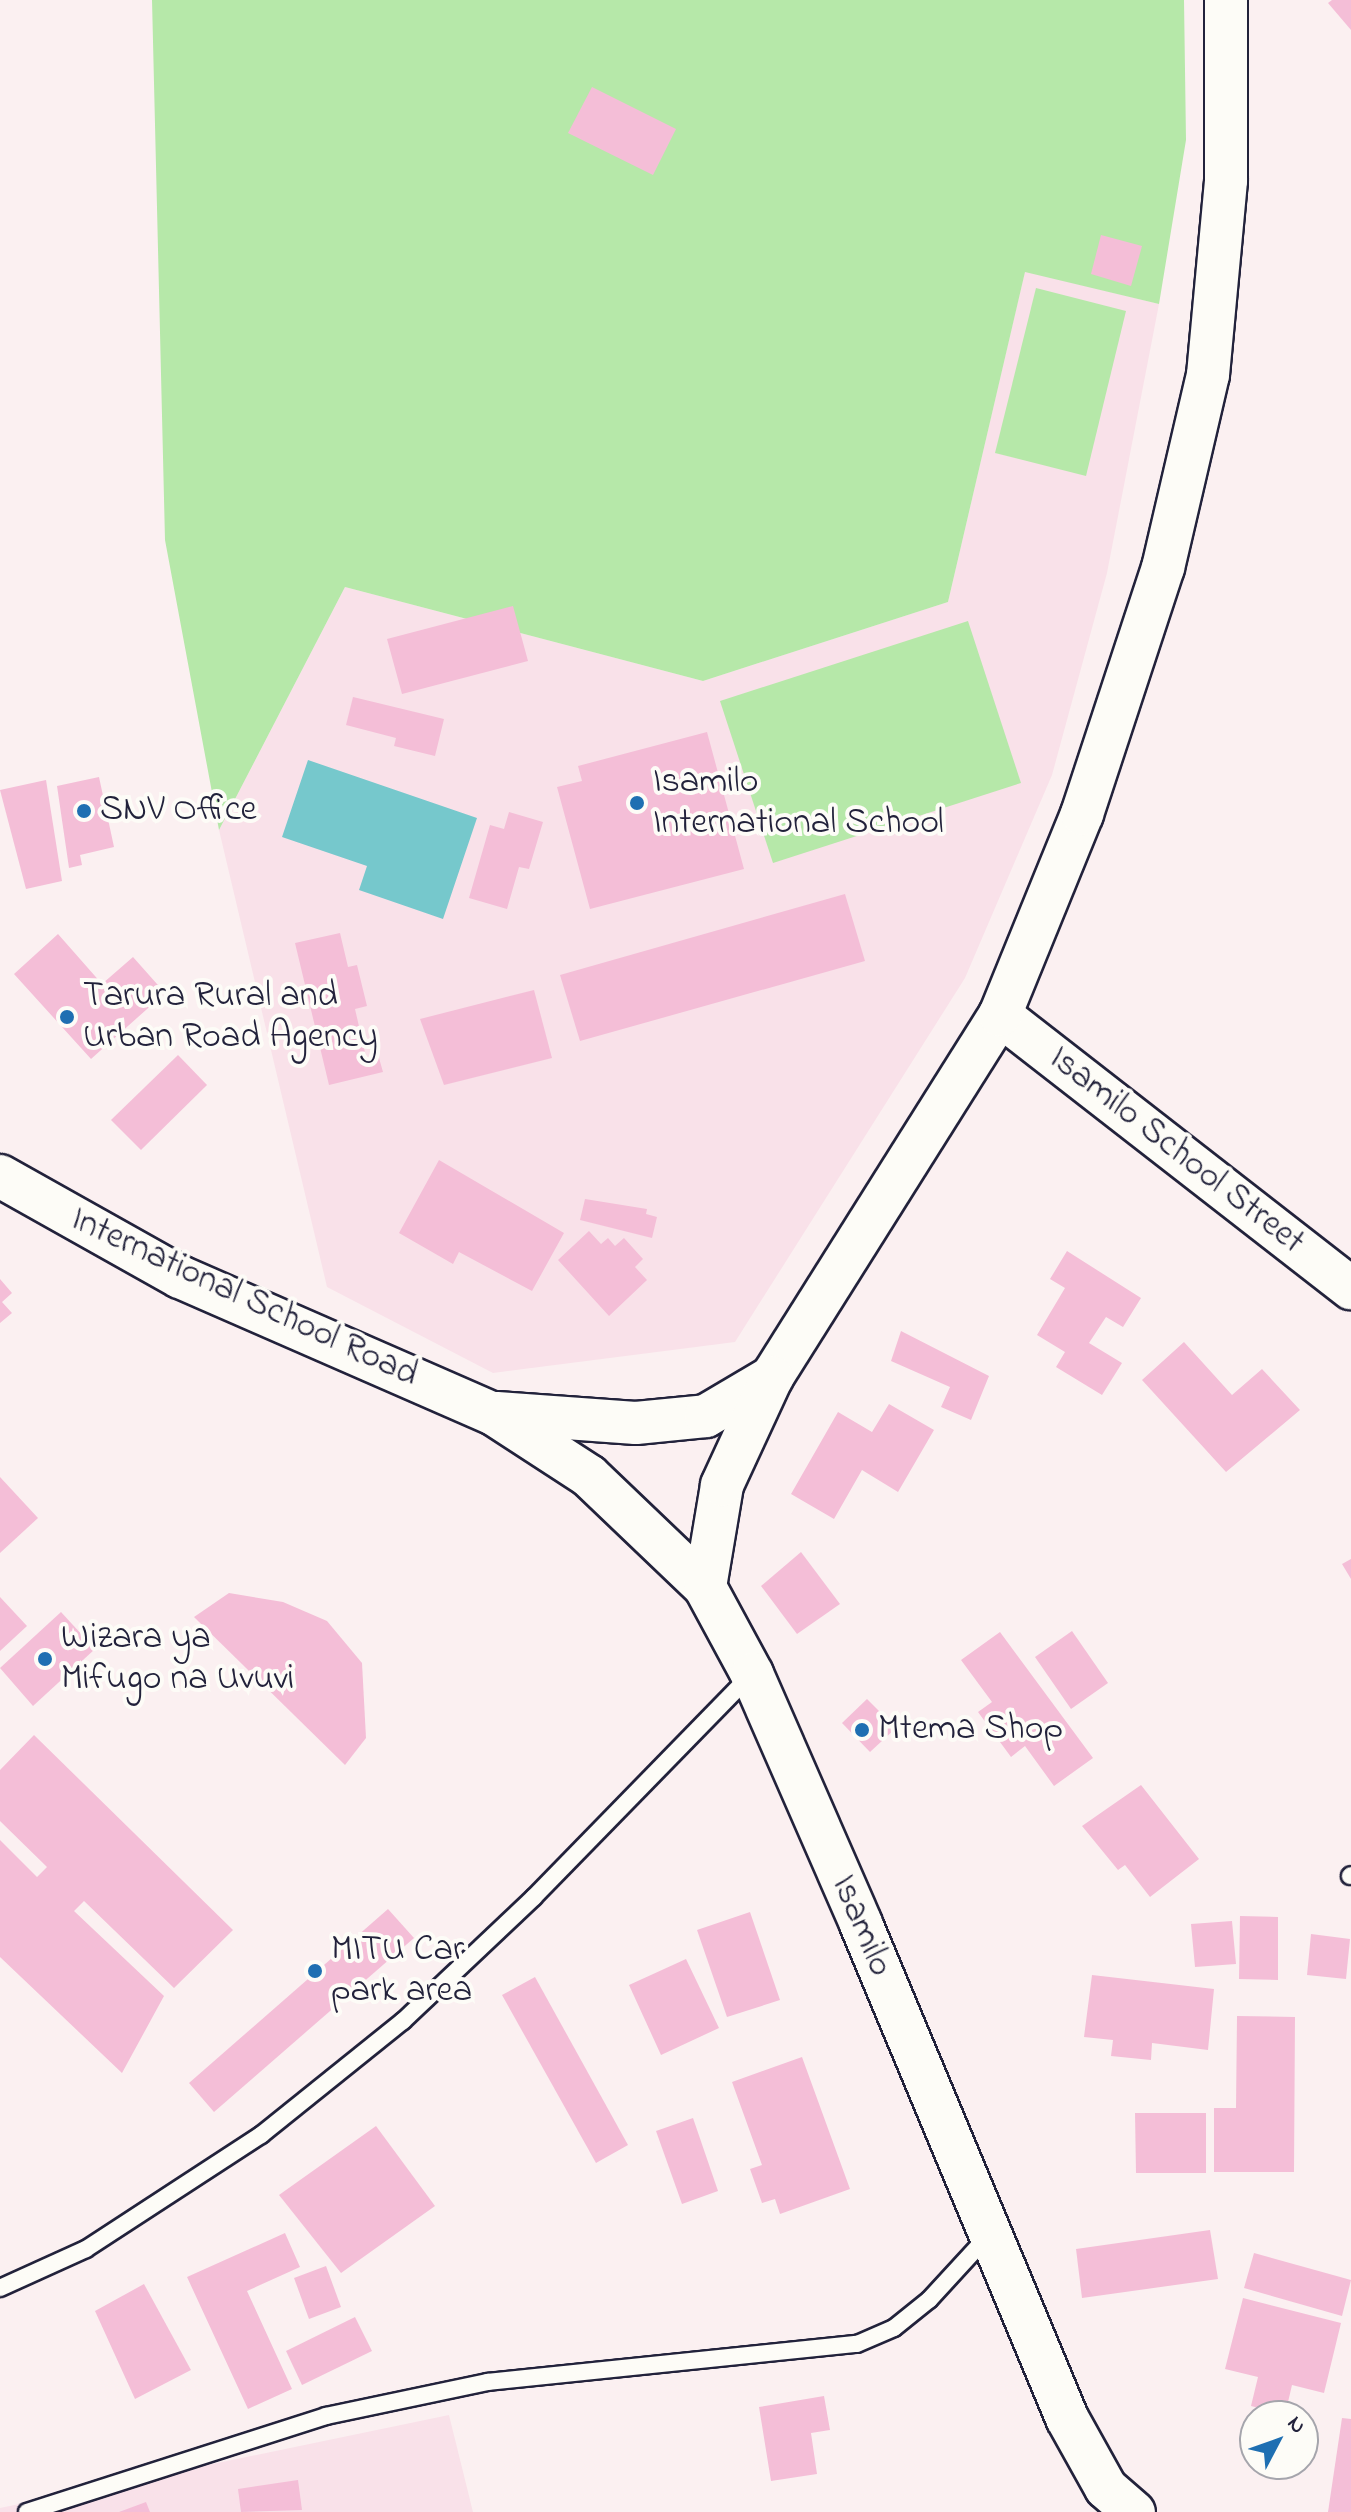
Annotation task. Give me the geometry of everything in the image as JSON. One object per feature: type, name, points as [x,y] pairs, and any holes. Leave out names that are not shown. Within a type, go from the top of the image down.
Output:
[{"type":"street","points":[[705,1587],[722,1485],[772,1377],[1000,1015],[1082,814],[1163,568],[1208,375],[1226,180],[1226,0]]},
{"type":"street","name":"Isamilo School Street","points":[[1000,1015],[1351,1288]]},
{"type":"street","name":"International School Road","points":[[0,1176],[180,1277],[492,1413]]},
{"type":"street","points":[[492,1413],[636,1423],[706,1416],[772,1377]]},
{"type":"street","name":"Isamilo","points":[[492,1413],[589,1476],[705,1587],[752,1674],[1067,2418],[1106,2488],[1134,2512]]},
{"type":"lane","points":[[0,2288],[86,2249],[261,2135],[403,2021],[534,1897],[752,1674]]},
{"type":"lane","points":[[27,2512],[326,2416],[487,2382],[857,2344],[894,2328],[929,2300],[988,2236]]},
{"type":"shaded area","name":"Isamilo International School","points":[[1025,271],[1159,304],[1107,573],[1052,775],[965,978],[735,1342],[493,1373],[327,1287],[219,830],[345,587],[703,681],[948,602]]},
{"type":"shaded area","points":[[449,2415],[473,2512],[0,2512],[0,2508]]},
{"type":"green space","points":[[152,0],[1184,0],[1186,140],[1159,304],[1025,272],[948,602],[703,681],[345,587],[219,830],[165,540]]},
{"type":"green space","points":[[1036,288],[1126,311],[1086,476],[995,453]]},
{"type":"green space","points":[[968,621],[1021,783],[773,863],[720,701]]},
{"type":"water","points":[[308,760],[477,818],[443,919],[359,890],[367,866],[282,837]]},
{"type":"building","points":[[1332,0],[1351,0],[1351,30],[1328,3]]},
{"type":"building","points":[[592,87],[676,129],[653,175],[568,133]]},
{"type":"building","points":[[1101,235],[1142,246],[1131,286],[1091,274]]},
{"type":"building","points":[[513,606],[528,661],[402,694],[387,639]]},
{"type":"building","points":[[353,697],[444,719],[435,756],[394,746],[396,738],[346,725]]},
{"type":"building","points":[[707,732],[744,869],[590,909],[557,787],[582,781],[578,766]]},
{"type":"building","name":"SNV Office","points":[[99,777],[114,847],[80,855],[82,865],[69,868],[57,786]]},
{"type":"building","points":[[46,780],[62,881],[26,889],[0,790]]},
{"type":"building","points":[[509,812],[543,822],[529,869],[519,867],[507,909],[469,898],[490,825],[504,829]]},
{"type":"building","points":[[845,894],[865,961],[580,1041],[560,975]]},
{"type":"building","points":[[340,933],[348,967],[357,965],[367,1006],[355,1009],[367,1061],[379,1058],[383,1072],[329,1085],[295,943]]},
{"type":"building","points":[[58,934],[102,984],[133,957],[165,993],[91,1059],[14,974]]},
{"type":"building","points":[[534,990],[552,1058],[444,1085],[420,1019]]},
{"type":"building","points":[[178,1055],[207,1085],[141,1150],[111,1120]]},
{"type":"building","points":[[439,1160],[564,1233],[532,1291],[459,1252],[453,1264],[399,1233]]},
{"type":"building","points":[[585,1199],[647,1209],[646,1214],[657,1217],[652,1238],[580,1220]]},
{"type":"building","points":[[589,1231],[601,1244],[608,1238],[615,1246],[624,1238],[643,1259],[635,1267],[647,1280],[609,1316],[558,1260]]},
{"type":"building","points":[[1067,1251],[1141,1298],[1123,1327],[1106,1317],[1089,1343],[1122,1363],[1102,1395],[1056,1367],[1065,1352],[1037,1335],[1065,1288],[1050,1279]]},
{"type":"building","points":[[0,1279],[12,1293],[2,1302],[12,1313],[0,1323]]},
{"type":"building","points":[[901,1331],[989,1376],[971,1420],[941,1407],[950,1387],[891,1361]]},
{"type":"building","points":[[1184,1342],[1232,1395],[1262,1369],[1300,1410],[1226,1472],[1142,1380]]},
{"type":"building","points":[[889,1404],[934,1430],[898,1492],[862,1470],[834,1519],[791,1494],[838,1412],[872,1432]]},
{"type":"building","points":[[0,1477],[38,1518],[0,1553]]},
{"type":"building","points":[[801,1552],[840,1604],[797,1634],[761,1586]]},
{"type":"building","points":[[1351,1559],[1351,1579],[1342,1564]]},
{"type":"building","points":[[229,1593],[283,1602],[327,1621],[362,1663],[366,1738],[345,1765],[194,1617]]},
{"type":"building","points":[[0,1597],[27,1626],[0,1651]]},
{"type":"building","points":[[61,1612],[95,1649],[33,1706],[0,1668]]},
{"type":"building","points":[[1072,1631],[1108,1683],[1071,1709],[1035,1657]]},
{"type":"building","points":[[1000,1632],[1093,1758],[1054,1786],[1025,1746],[1011,1757],[978,1712],[992,1702],[961,1660]]},
{"type":"building","points":[[867,1699],[896,1728],[870,1752],[842,1723]]},
{"type":"building","points":[[34,1735],[233,1930],[174,1988],[84,1901],[74,1911],[164,1996],[122,2073],[0,1957],[0,1840],[37,1877],[47,1867],[0,1821],[0,1770]]},
{"type":"building","points":[[1141,1785],[1199,1859],[1150,1897],[1125,1865],[1118,1870],[1082,1826]]},
{"type":"building","points":[[388,1909],[414,1938],[214,2112],[189,2083]]},
{"type":"building","points":[[750,1912],[780,2000],[727,2017],[697,1930]]},
{"type":"building","points":[[1240,1916],[1278,1917],[1278,1980],[1239,1979]]},
{"type":"building","points":[[1232,1921],[1236,1964],[1195,1967],[1191,1924]]},
{"type":"building","points":[[1311,1934],[1350,1939],[1346,1979],[1307,1975]]},
{"type":"building","points":[[686,1959],[719,2028],[661,2055],[629,1985]]},
{"type":"building","points":[[1092,1975],[1214,1989],[1208,2050],[1152,2043],[1151,2060],[1111,2056],[1113,2040],[1084,2037]]},
{"type":"building","points":[[535,1977],[628,2145],[596,2163],[502,1995]]},
{"type":"building","points":[[1237,2016],[1295,2017],[1294,2172],[1214,2172],[1214,2108],[1236,2108]]},
{"type":"building","points":[[802,2057],[850,2189],[780,2214],[775,2199],[762,2203],[750,2169],[762,2165],[732,2082]]},
{"type":"building","points":[[1135,2113],[1206,2113],[1206,2173],[1136,2173]]},
{"type":"building","points":[[693,2118],[718,2191],[682,2204],[656,2131]]},
{"type":"building","points":[[376,2126],[435,2206],[341,2273],[279,2195]]},
{"type":"building","points":[[1210,2230],[1218,2279],[1082,2298],[1076,2249]]},
{"type":"building","points":[[285,2233],[300,2267],[247,2291],[292,2389],[248,2409],[187,2277]]},
{"type":"building","points":[[1254,2253],[1351,2280],[1342,2316],[1244,2288]]},
{"type":"building","points":[[326,2266],[341,2307],[309,2319],[294,2278]]},
{"type":"building","points":[[144,2284],[191,2370],[135,2399],[95,2311]]},
{"type":"building","points":[[1243,2298],[1341,2323],[1324,2393],[1292,2385],[1288,2400],[1252,2400],[1258,2377],[1225,2369]]},
{"type":"building","points":[[355,2317],[372,2351],[302,2385],[286,2351]]},
{"type":"building","points":[[824,2396],[830,2430],[811,2433],[817,2474],[771,2481],[759,2407]]},
{"type":"building","points":[[1342,2418],[1351,2419],[1351,2512],[1328,2512]]},
{"type":"building","points":[[298,2480],[302,2510],[241,2512],[238,2489]]},
{"type":"building","points":[[146,2502],[150,2512],[119,2512]]},
{"type":"place","name":"Isamilo International School","points":[[637,803]]},
{"type":"place","name":"SNV Office","points":[[84,811]]},
{"type":"place","name":"Tarura Rural and Urban Road Agency","points":[[67,1017]]},
{"type":"place","name":"Wizara ya Mifugo na Uvuvi","points":[[45,1659]]},
{"type":"place","name":"Mtema Shop","points":[[862,1730]]},
{"type":"place","name":"MITU Car park area","points":[[315,1971]]}]
